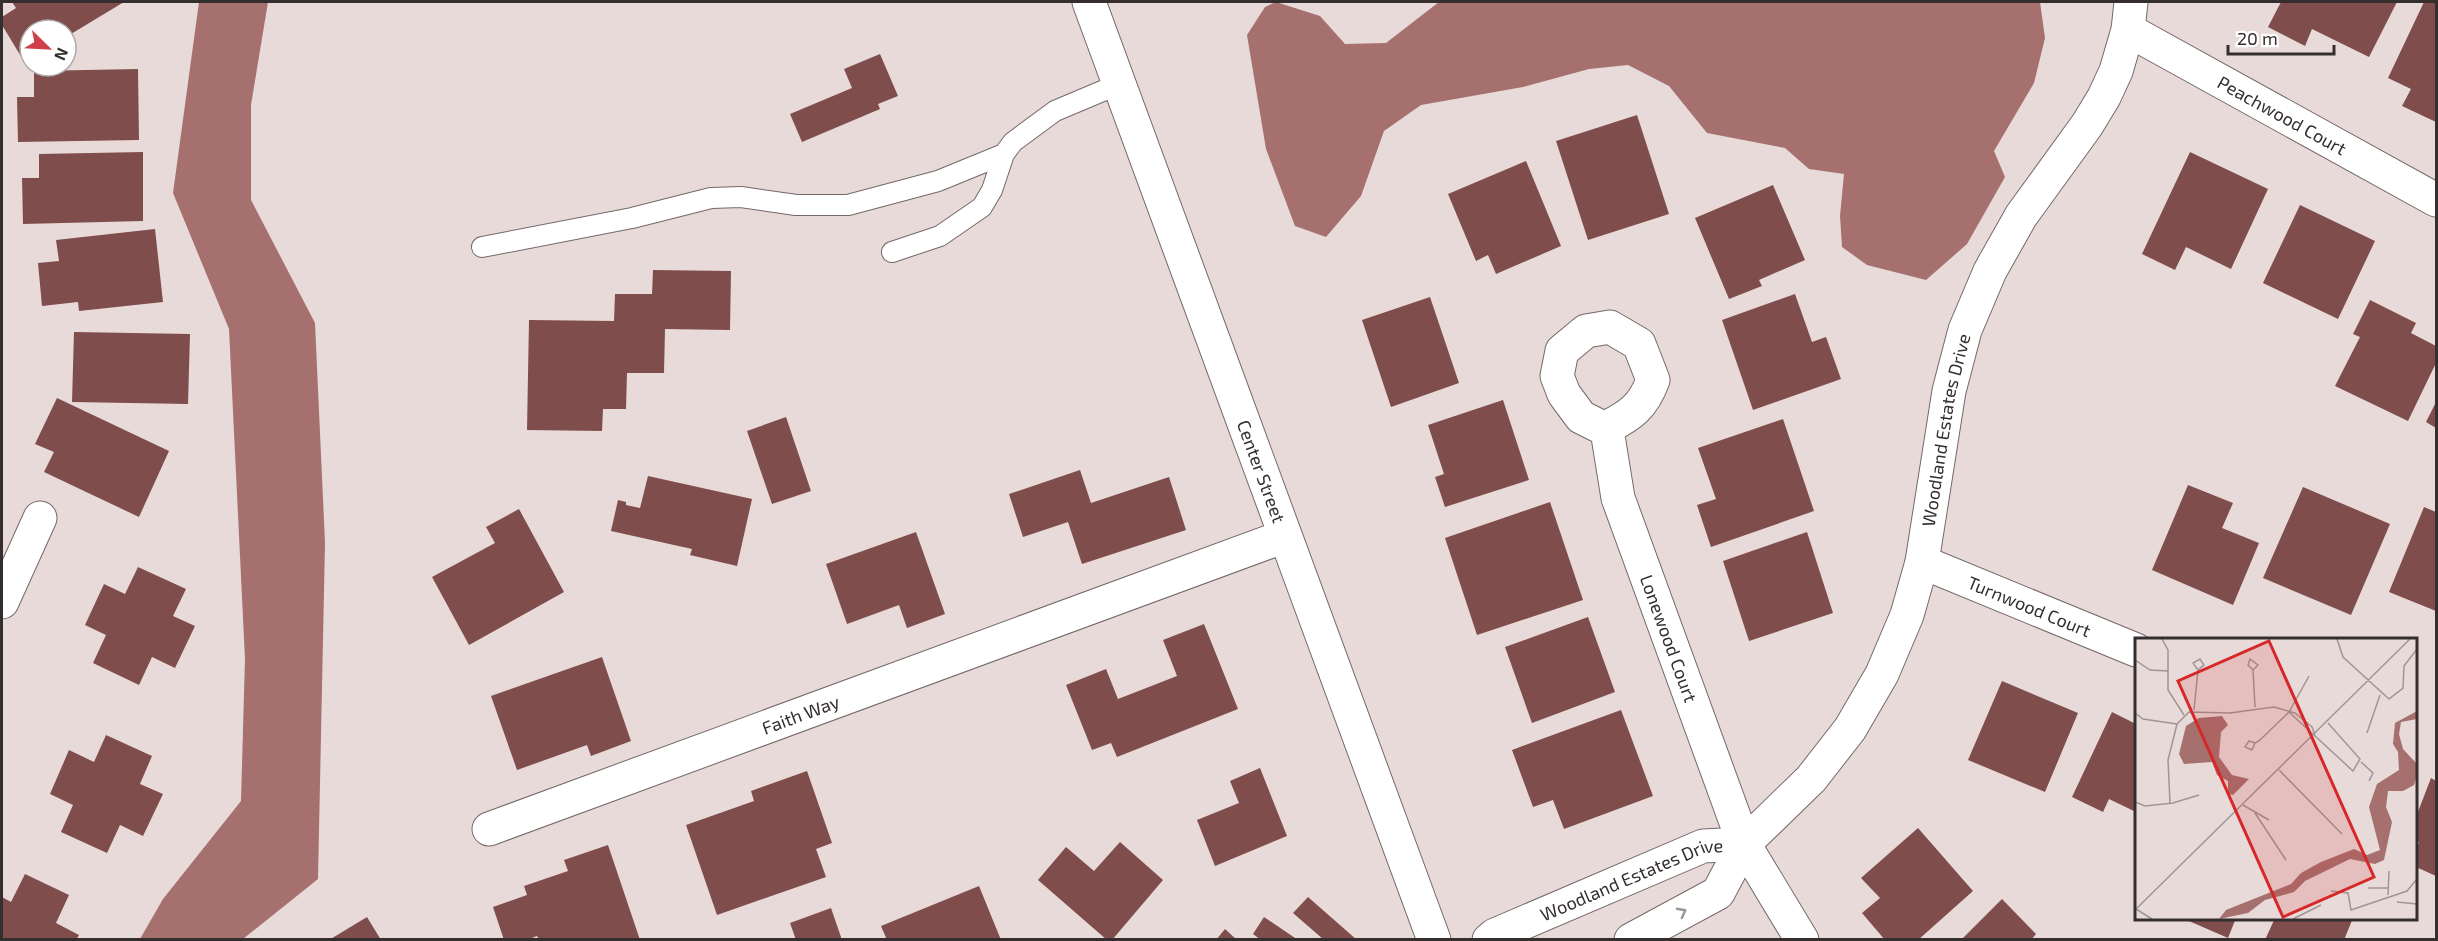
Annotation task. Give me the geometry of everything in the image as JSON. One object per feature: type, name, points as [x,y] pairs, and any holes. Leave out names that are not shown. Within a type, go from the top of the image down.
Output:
[{"type":"street","name":"Center Street","points":[[1089,2],[1434,939]]},
{"type":"street","name":"Peachwood Court","points":[[2129,16],[2436,200]]},
{"type":"street","name":"Woodland Estates Drive","points":[[1631,939],[1718,893],[1744,844],[1811,779],[1850,729],[1886,664],[1907,615],[1922,562],[1949,392],[1965,330],[1990,271],[2022,216],[2087,125],[2104,97],[2116,71],[2129,16]]},
{"type":"street","name":"Lonewood Court","points":[[1607,429],[1618,498],[1744,844],[1802,939]]},
{"type":"street","points":[[2,602],[40,518]]},
{"type":"street","name":"Faith Way","points":[[489,829],[1285,536]]},
{"type":"street","name":"Turnwood Court","points":[[1922,562],[2135,650]]},
{"type":"street","name":"Woodland Estates Drive","points":[[1489,939],[1703,846],[1744,844]]},
{"type":"lane","points":[[892,252],[940,236],[982,207],[992,190],[1004,154],[1013,142],[1055,111],[1119,84]]},
{"type":"lane","points":[[482,247],[632,219],[711,198],[741,197],[796,205],[848,205],[938,181],[1004,154]]},
{"type":"shaded area","points":[[199,2],[268,2],[251,105],[251,200],[315,323],[325,543],[318,879],[243,939],[140,939],[163,899],[241,801],[245,659],[229,329],[173,193]]},
{"type":"shaded area","points":[[1276,2],[1320,16],[1345,44],[1386,43],[1439,2],[2040,2],[2045,38],[2034,83],[1994,151],[2005,177],[1967,244],[1926,280],[1867,265],[1842,247],[1840,216],[1844,174],[1809,169],[1785,148],[1707,133],[1669,86],[1628,65],[1589,69],[1523,87],[1421,105],[1384,131],[1361,196],[1326,237],[1295,226],[1266,149],[1247,35],[1265,7]]},
{"type":"building","points":[[12,2],[124,2],[78,30],[78,18],[18,18],[18,51],[2,25],[2,17],[16,8]]},
{"type":"building","points":[[2281,2],[2397,2],[2369,57],[2312,29],[2305,46],[2268,27]]},
{"type":"building","points":[[2424,2],[2436,2],[2436,122],[2402,106],[2411,89],[2388,78]]},
{"type":"building","points":[[880,54],[898,96],[878,104],[880,109],[802,142],[790,114],[852,88],[844,69]]},
{"type":"building","points":[[138,69],[139,140],[18,142],[17,97],[34,97],[34,78],[78,78],[78,70]]},
{"type":"building","points":[[1637,115],[1669,214],[1588,240],[1556,141]]},
{"type":"building","points":[[143,152],[143,221],[23,224],[22,178],[39,178],[39,154]]},
{"type":"building","points":[[2190,152],[2268,189],[2231,269],[2186,247],[2175,270],[2142,254]]},
{"type":"building","points":[[1526,161],[1561,246],[1496,274],[1488,255],[1476,261],[1448,194]]},
{"type":"building","points":[[1773,185],[1805,260],[1759,280],[1762,286],[1729,299],[1695,218]]},
{"type":"building","points":[[2300,205],[2375,241],[2338,319],[2263,283]]},
{"type":"building","points":[[155,229],[163,302],[79,311],[78,302],[42,306],[38,263],[59,261],[56,240]]},
{"type":"building","points":[[653,270],[731,271],[730,330],[665,329],[664,373],[627,373],[626,409],[603,409],[602,431],[527,430],[529,320],[614,321],[615,294],[652,294]]},
{"type":"building","points":[[1795,294],[1812,342],[1826,337],[1841,379],[1753,410],[1722,320]]},
{"type":"building","points":[[1430,297],[1459,383],[1391,407],[1362,320]]},
{"type":"building","points":[[2370,300],[2416,323],[2411,333],[2436,346],[2436,363],[2408,421],[2335,386],[2360,337],[2353,334]]},
{"type":"building","points":[[74,332],[190,334],[188,404],[72,402]]},
{"type":"building","points":[[57,398],[169,451],[139,517],[44,472],[54,452],[35,444]]},
{"type":"building","points":[[1503,400],[1529,480],[1445,507],[1435,477],[1444,474],[1428,425]]},
{"type":"building","points":[[2436,402],[2436,428],[2426,422]]},
{"type":"building","points":[[786,417],[811,491],[772,504],[747,431]]},
{"type":"building","points":[[1783,419],[1814,511],[1711,547],[1697,505],[1716,499],[1698,448]]},
{"type":"building","points":[[1080,470],[1091,503],[1169,477],[1186,530],[1082,564],[1068,522],[1023,537],[1009,494]]},
{"type":"building","points":[[648,476],[752,499],[737,566],[690,555],[692,549],[611,531],[618,500],[626,502],[626,505],[640,508]]},
{"type":"building","points":[[2188,485],[2233,503],[2222,528],[2259,543],[2233,605],[2152,570]]},
{"type":"building","points":[[2303,487],[2390,524],[2351,615],[2263,578]]},
{"type":"building","points":[[1550,502],[1583,600],[1477,635],[1445,538]]},
{"type":"building","points":[[2424,507],[2436,512],[2436,611],[2389,592]]},
{"type":"building","points":[[519,509],[564,592],[469,645],[432,577],[495,543],[486,527]]},
{"type":"building","points":[[916,532],[945,614],[907,628],[899,605],[847,624],[826,564]]},
{"type":"building","points":[[1807,532],[1833,613],[1749,641],[1723,561]]},
{"type":"building","points":[[138,567],[186,589],[173,616],[195,626],[175,668],[152,657],[139,685],[93,663],[106,635],[85,625],[104,584],[125,594]]},
{"type":"building","points":[[1588,617],[1615,692],[1532,723],[1505,647]]},
{"type":"building","points":[[1204,624],[1238,709],[1117,757],[1111,743],[1092,750],[1066,685],[1106,669],[1118,699],[1177,676],[1163,640]]},
{"type":"building","points":[[602,657],[631,741],[591,756],[587,745],[517,770],[491,696]]},
{"type":"building","points":[[2002,681],[2078,713],[2045,792],[1968,760]]},
{"type":"building","points":[[1621,710],[1653,796],[1564,829],[1553,800],[1533,807],[1512,750]]},
{"type":"building","points":[[2112,712],[2135,724],[2135,812],[2109,799],[2103,812],[2072,797]]},
{"type":"building","points":[[106,735],[152,756],[140,784],[163,794],[143,836],[120,825],[107,853],[61,832],[73,805],[50,794],[69,750],[94,762]]},
{"type":"building","points":[[1260,768],[1287,836],[1215,866],[1197,820],[1239,803],[1230,781]]},
{"type":"building","points":[[807,771],[832,843],[816,849],[826,877],[717,915],[686,825],[754,801],[751,791]]},
{"type":"building","points":[[2431,778],[2436,781],[2436,876],[2417,867],[2419,842],[2417,841],[2417,814]]},
{"type":"building","points":[[1918,828],[1973,891],[1918,940],[1885,940],[1862,913],[1880,898],[1861,878]]},
{"type":"building","points":[[1120,842],[1163,880],[1112,940],[1107,940],[1038,880],[1066,847],[1094,871]]},
{"type":"building","points":[[608,845],[640,940],[539,940],[537,936],[527,940],[504,940],[493,907],[527,895],[524,886],[568,871],[564,860]]},
{"type":"building","points":[[25,874],[69,895],[56,923],[79,935],[76,940],[2,940],[2,897],[11,902]]},
{"type":"building","points":[[979,886],[1001,940],[887,940],[881,926]]},
{"type":"building","points":[[1308,897],[1357,940],[1324,940],[1293,913]]},
{"type":"building","points":[[2002,899],[2036,934],[2031,940],[1961,940]]},
{"type":"building","points":[[831,908],[842,940],[796,940],[790,923]]},
{"type":"building","points":[[367,917],[381,940],[329,940]]},
{"type":"building","points":[[1264,917],[1298,940],[1261,940],[1253,934]]},
{"type":"building","points":[[2187,920],[2235,920],[2228,938]]},
{"type":"building","points":[[2274,920],[2352,920],[2344,940],[2265,940]]},
{"type":"building","points":[[1225,929],[1237,940],[1216,940]]}]
